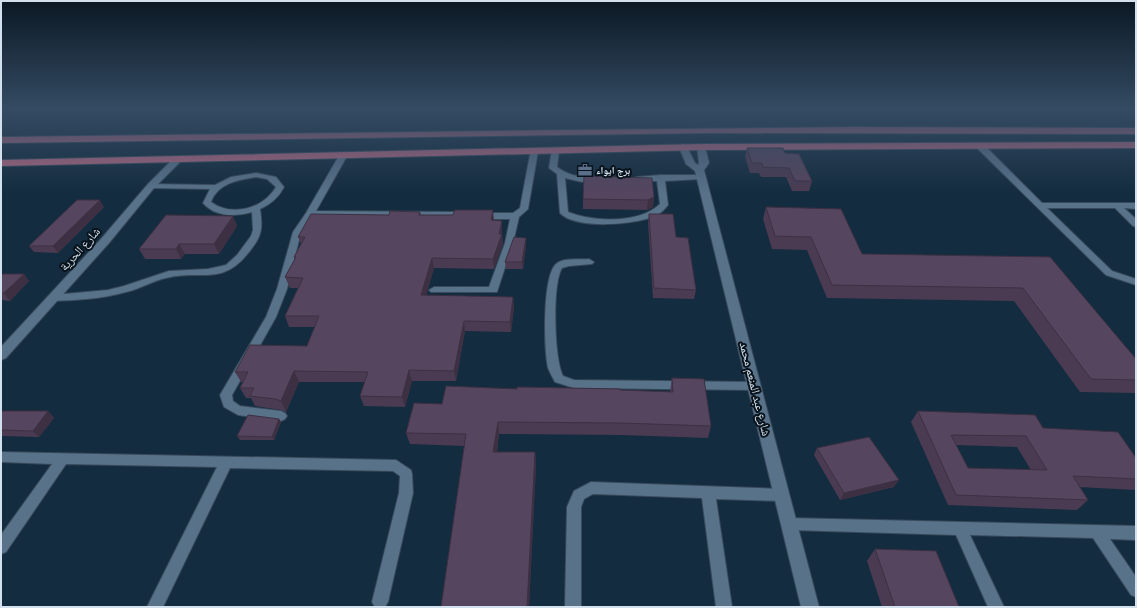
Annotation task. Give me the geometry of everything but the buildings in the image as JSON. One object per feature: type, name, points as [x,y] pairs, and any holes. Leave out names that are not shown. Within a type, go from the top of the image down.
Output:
[{"type":"main road","points":[[1,140],[205,137]]},
{"type":"main road","points":[[888,146],[899,142],[901,137]]},
{"type":"main road","points":[[1,163],[683,147],[1136,145]]},
{"type":"street","name":"شارع عبد المنعم محمد","points":[[683,147],[691,164],[700,174],[810,607]]},
{"type":"street","name":"شارع عبد المنعم محمد","points":[[700,174],[704,163],[701,147]]},
{"type":"street","name":"شارع الحرية","points":[[1,355],[105,241],[151,186],[177,160]]},
{"type":"lane","points":[[980,146],[1109,273],[1136,282]]},
{"type":"lane","points":[[310,213],[515,216],[524,209],[534,151]]},
{"type":"lane","points":[[555,151],[553,168],[561,174],[572,178],[606,180]]},
{"type":"lane","points":[[281,416],[238,410],[228,404],[226,395],[271,317],[282,289],[298,232],[342,156]]},
{"type":"lane","points":[[561,174],[564,213],[572,218],[595,221],[638,218],[656,213],[664,205],[661,177]]},
{"type":"lane","points":[[628,180],[700,174]]},
{"type":"lane","points":[[242,176],[268,176],[277,180],[280,187],[277,195],[269,202],[256,208],[240,212],[224,212],[213,209],[207,203],[208,195],[216,187],[227,181],[242,176]]},
{"type":"lane","points":[[151,186],[216,187]]},
{"type":"lane","points":[[1040,205],[1136,206]]},
{"type":"lane","points":[[1117,206],[1136,224]]},
{"type":"lane","points":[[53,298],[101,295],[127,289],[169,274],[217,271],[228,268],[236,262],[257,234],[258,222],[256,208]]},
{"type":"lane","points":[[434,290],[494,290],[494,285],[509,243],[515,216]]},
{"type":"lane","points":[[589,262],[566,263],[558,266],[553,274],[551,291],[554,369],[560,379],[574,384],[754,386]]},
{"type":"lane","points":[[1,457],[396,466],[406,474],[406,493],[380,602]]},
{"type":"lane","points":[[1,547],[63,458]]},
{"type":"lane","points":[[155,607],[226,462]]},
{"type":"lane","points":[[573,607],[574,507],[579,495],[591,488],[782,495]]},
{"type":"lane","points":[[708,492],[724,607]]},
{"type":"lane","points":[[790,524],[1136,533]]},
{"type":"lane","points":[[960,529],[996,607]]},
{"type":"lane","points":[[1097,532],[1136,590]]},
{"type":"place","name":"برج ايواء","points":[[585,170]]}]
